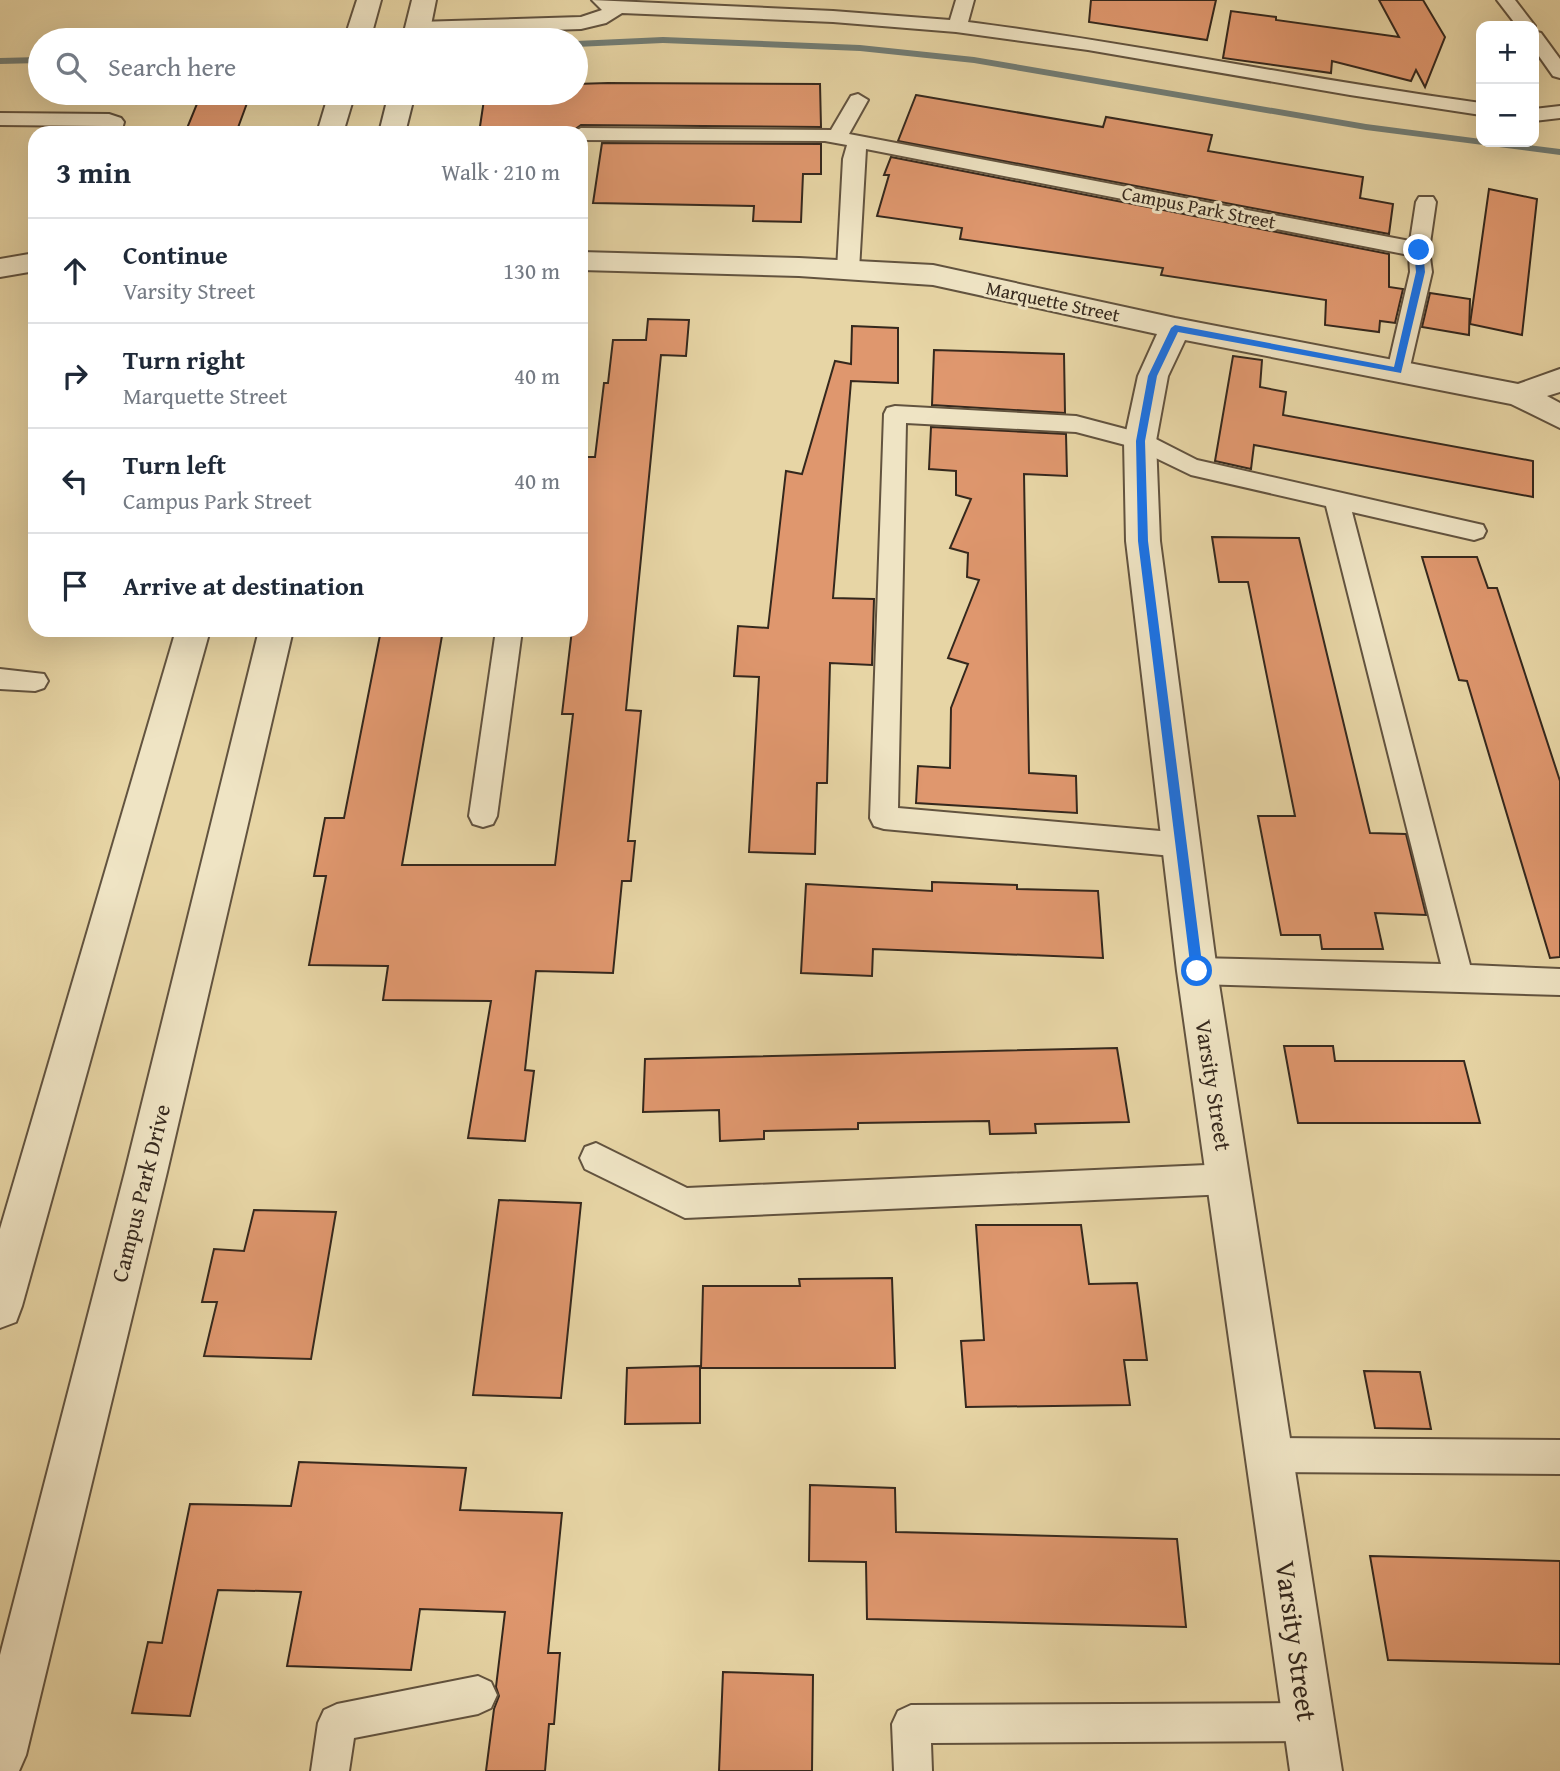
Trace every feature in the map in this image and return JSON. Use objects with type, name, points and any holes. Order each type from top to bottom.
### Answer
[{"type":"street","points":[[361,28],[369,0]]},
{"type":"street","points":[[417,28],[424,0]]},
{"type":"street","points":[[332,126],[338,105]]},
{"type":"street","points":[[395,126],[399,105]]},
{"type":"street","name":"Marquette Street","points":[[588,261],[933,275],[1175,328],[1519,395],[1560,417]]},
{"type":"street","points":[[0,268],[28,263]]},
{"type":"street","name":"Varsity Street","points":[[1175,328],[1153,376],[1140,441],[1143,541],[1197,971],[1316,1771]]},
{"type":"street","points":[[1519,395],[1560,380]]},
{"type":"street","points":[[0,1306],[191,637]]},
{"type":"street","name":"Campus Park Drive","points":[[0,1755],[149,1158],[274,637]]},
{"type":"lane","points":[[958,26],[965,0]]},
{"type":"lane","points":[[1506,0],[1522,21]]},
{"type":"lane","points":[[506,28],[581,23],[600,19],[610,4],[835,15],[958,26],[1212,64],[1391,98],[1476,108]]},
{"type":"lane","points":[[1539,44],[1560,72]]},
{"type":"lane","points":[[837,137],[858,100]]},
{"type":"lane","points":[[1539,114],[1560,112]]},
{"type":"lane","points":[[575,126],[577,113]]},
{"type":"lane","points":[[0,119],[109,120],[114,122],[113,126]]},
{"type":"lane","name":"Campus Park Street","points":[[588,134],[802,133],[837,137],[1419,250]]},
{"type":"lane","points":[[848,270],[853,159],[858,140]]},
{"type":"lane","points":[[1398,371],[1421,272],[1419,250],[1426,202]]},
{"type":"lane","points":[[1183,845],[884,818],[895,414],[1076,424],[1140,441],[1191,467],[1474,531]]},
{"type":"lane","points":[[1336,498],[1459,977]]},
{"type":"lane","points":[[483,816],[508,637]]},
{"type":"lane","points":[[0,679],[35,681]]},
{"type":"lane","points":[[1197,971],[1560,982]]},
{"type":"lane","name":"Varsity Street","points":[[596,1158],[685,1203],[1229,1180]]},
{"type":"lane","points":[[1270,1455],[1560,1457]]},
{"type":"lane","points":[[330,1771],[337,1723],[478,1695]]},
{"type":"lane","points":[[913,1771],[911,1724],[1309,1722]]},
{"type":"building","points":[[1091,0],[1216,0],[1207,40],[1089,22]]},
{"type":"building","points":[[1379,0],[1423,0],[1445,37],[1425,87],[1416,70],[1411,81],[1332,61],[1331,73],[1223,58],[1231,11],[1399,37]]},
{"type":"building","points":[[588,84],[820,84],[821,127],[480,126],[483,105],[588,105]]},
{"type":"building","points":[[916,95],[1103,127],[1106,117],[1212,135],[1208,151],[1363,177],[1360,198],[1393,204],[1389,234],[898,141]]},
{"type":"building","points":[[196,105],[246,105],[239,126],[188,126]]},
{"type":"building","points":[[602,143],[821,144],[821,174],[803,174],[801,222],[753,221],[754,206],[593,203]]},
{"type":"building","points":[[891,157],[1389,254],[1389,287],[1403,289],[1395,323],[1380,321],[1379,332],[1325,325],[1326,300],[1161,275],[1163,268],[960,239],[962,228],[877,216],[889,175],[884,175]]},
{"type":"building","points":[[1489,189],[1537,199],[1522,335],[1470,324]]},
{"type":"building","points":[[1430,293],[1470,299],[1469,335],[1422,327]]},
{"type":"building","points":[[648,319],[689,320],[686,356],[661,355],[626,710],[641,711],[628,841],[635,841],[631,881],[622,881],[613,973],[536,971],[525,1070],[534,1071],[525,1141],[468,1138],[491,1001],[383,1000],[388,966],[309,965],[326,876],[314,876],[325,818],[344,818],[380,637],[442,637],[402,865],[555,865],[573,714],[562,714],[571,637],[588,637],[588,457],[595,457],[604,383],[608,383],[613,340],[646,340]]},
{"type":"building","points":[[852,326],[898,328],[898,383],[851,381],[833,598],[874,599],[872,665],[830,663],[827,783],[817,783],[815,854],[749,852],[759,677],[734,676],[738,626],[768,628],[786,471],[802,474],[835,361],[851,364]]},
{"type":"building","points":[[934,350],[1064,354],[1065,413],[932,405]]},
{"type":"building","points":[[1233,356],[1262,360],[1260,387],[1286,392],[1283,415],[1533,461],[1533,497],[1254,445],[1251,469],[1215,461]]},
{"type":"building","points":[[931,427],[1066,434],[1067,476],[1024,474],[1029,773],[1076,776],[1077,813],[916,803],[918,766],[950,768],[951,708],[968,664],[948,658],[979,580],[967,577],[968,553],[950,548],[971,499],[956,495],[956,471],[929,469]]},
{"type":"building","points":[[1212,537],[1299,538],[1370,833],[1406,834],[1426,915],[1375,913],[1383,949],[1322,949],[1320,935],[1281,935],[1258,816],[1295,816],[1248,582],[1219,582]]},
{"type":"building","points":[[1422,557],[1477,557],[1488,588],[1497,588],[1560,781],[1560,957],[1550,958],[1467,681],[1459,680]]},
{"type":"building","points":[[932,882],[1017,885],[1017,889],[1098,891],[1103,958],[873,949],[872,976],[801,973],[806,884],[932,891]]},
{"type":"building","points":[[1284,1046],[1333,1046],[1335,1061],[1464,1061],[1480,1123],[1298,1123]]},
{"type":"building","points":[[1117,1048],[1129,1122],[1035,1124],[1036,1133],[990,1134],[989,1121],[858,1123],[858,1129],[764,1131],[764,1139],[720,1141],[719,1110],[643,1112],[645,1059]]},
{"type":"building","points":[[499,1200],[581,1203],[561,1398],[473,1395]]},
{"type":"building","points":[[254,1210],[336,1212],[311,1359],[204,1356],[217,1302],[202,1302],[214,1249],[244,1251]]},
{"type":"building","points":[[976,1225],[1081,1225],[1089,1284],[1137,1283],[1147,1360],[1124,1360],[1130,1405],[966,1407],[961,1341],[984,1340]]},
{"type":"building","points":[[892,1278],[895,1368],[701,1368],[703,1286],[800,1286],[799,1279]]},
{"type":"building","points":[[700,1366],[700,1423],[625,1424],[627,1368]]},
{"type":"building","points":[[1364,1371],[1420,1372],[1431,1429],[1375,1428]]},
{"type":"building","points":[[299,1462],[466,1468],[460,1510],[562,1513],[548,1653],[560,1653],[554,1724],[549,1724],[545,1771],[486,1771],[494,1709],[499,1696],[496,1687],[505,1612],[420,1609],[411,1670],[287,1666],[301,1592],[218,1590],[190,1716],[132,1713],[148,1642],[162,1643],[190,1504],[291,1506]]},
{"type":"building","points":[[810,1485],[895,1488],[896,1532],[1177,1539],[1186,1627],[867,1619],[866,1562],[809,1561]]},
{"type":"building","points":[[1370,1556],[1560,1561],[1560,1664],[1388,1660]]},
{"type":"building","points":[[723,1672],[813,1675],[812,1771],[719,1771]]},
{"type":"waterway","points":[[588,43],[663,40],[860,48],[974,60],[1366,127],[1560,152]]},
{"type":"waterway","points":[[0,61],[28,60]]},
{"type":"route","points":[[1197,971],[1143,541],[1140,441],[1153,376],[1175,328],[1398,371],[1421,272],[1419,250]]}]
